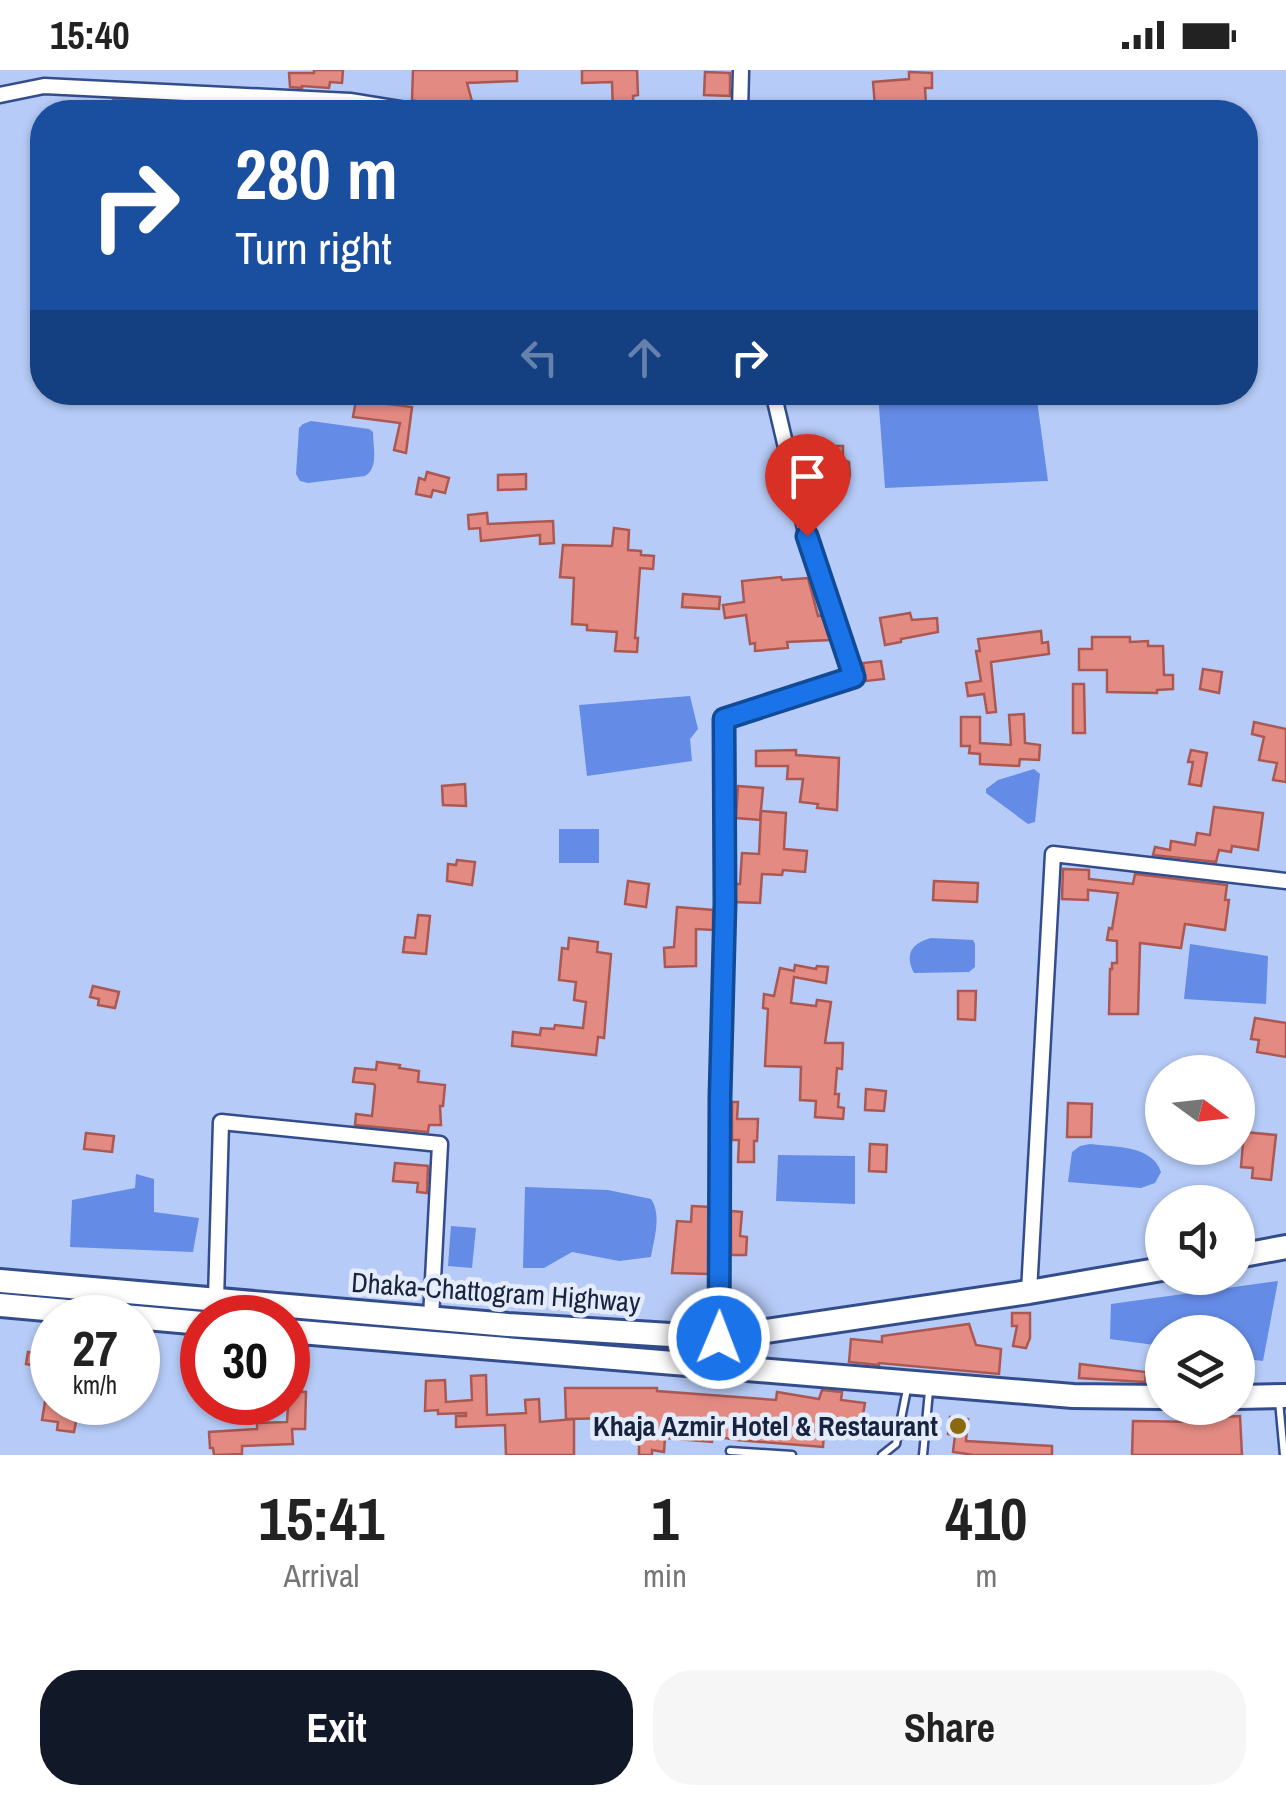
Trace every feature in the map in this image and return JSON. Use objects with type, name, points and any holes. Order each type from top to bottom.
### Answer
[{"type":"highway","points":[[1255,1253],[1286,1247]]},
{"type":"highway","name":"Dhaka-Chattogram Highway","points":[[310,1308],[719,1338],[1145,1272]]},
{"type":"highway","name":"Dhaka-Chattogram Highway","points":[[0,1281],[180,1297]]},
{"type":"highway","points":[[0,1305],[180,1321]]},
{"type":"highway","name":"Dhaka-Chattogram Highway","points":[[310,1333],[1074,1396],[1145,1396]]},
{"type":"highway","points":[[1255,1397],[1282,1397]]},
{"type":"street","points":[[740,100],[741,70]]},
{"type":"street","points":[[0,94],[44,86],[350,100]]},
{"type":"street","points":[[719,1338],[724,719],[854,677],[807,536],[776,405]]},
{"type":"street","points":[[1028,1292],[1053,854],[1286,881]]},
{"type":"street","points":[[216,1295],[221,1122],[440,1144],[431,1318]]},
{"type":"lane","points":[[882,1455],[896,1444],[919,1384]]},
{"type":"lane","points":[[919,1384],[923,1455]]},
{"type":"lane","points":[[1282,1397],[1284,1455]]},
{"type":"lane","points":[[730,1451],[792,1455]]},
{"type":"water","points":[[879,405],[1038,405],[1048,481],[885,488]]},
{"type":"water","points":[[311,421],[373,432],[374,457],[369,472],[365,476],[300,481],[296,474],[299,428]]},
{"type":"water","points":[[690,696],[698,729],[690,739],[692,761],[587,776],[579,705]]},
{"type":"water","points":[[1034,769],[1040,774],[1035,822],[1028,824],[986,793],[986,789],[998,780]]},
{"type":"water","points":[[559,829],[599,829],[599,863],[559,863]]},
{"type":"water","points":[[931,938],[973,940],[975,967],[969,972],[914,973],[912,950]]},
{"type":"water","points":[[1190,944],[1268,956],[1266,1004],[1184,999]]},
{"type":"water","points":[[1080,1146],[1141,1152],[1145,1154],[1145,1165],[1158,1165],[1161,1172],[1155,1183],[1141,1188],[1068,1182],[1072,1152]]},
{"type":"water","points":[[778,1155],[855,1156],[855,1204],[776,1201]]},
{"type":"water","points":[[136,1174],[154,1179],[154,1212],[199,1218],[193,1252],[70,1247],[72,1200],[135,1188]]},
{"type":"water","points":[[525,1187],[608,1190],[651,1199],[657,1220],[651,1257],[619,1261],[572,1252],[544,1268],[523,1268]]},
{"type":"water","points":[[451,1226],[476,1228],[472,1268],[448,1266]]},
{"type":"water","points":[[1278,1281],[1263,1361],[1255,1360],[1255,1315],[1145,1315],[1145,1344],[1110,1339],[1111,1304],[1176,1295],[1255,1295],[1255,1284]]},
{"type":"building","points":[[343,70],[342,83],[330,82],[329,88],[290,87],[289,73]]},
{"type":"building","points":[[413,70],[517,70],[517,81],[467,83],[472,100],[412,100]]},
{"type":"building","points":[[582,70],[637,70],[638,95],[633,100],[613,100],[612,82],[582,83]]},
{"type":"building","points":[[705,72],[730,73],[730,96],[704,95]]},
{"type":"building","points":[[909,72],[932,73],[932,88],[925,88],[926,100],[874,100],[873,82],[909,79]]},
{"type":"building","points":[[355,405],[412,407],[406,453],[394,450],[400,423],[353,417]]},
{"type":"building","points":[[809,446],[843,446],[843,460],[849,462],[850,475],[848,484],[833,496],[816,498]]},
{"type":"building","points":[[427,472],[449,478],[445,493],[433,490],[431,497],[416,494],[419,478],[425,480]]},
{"type":"building","points":[[526,474],[526,489],[498,490],[498,475]]},
{"type":"building","points":[[487,513],[488,524],[553,521],[554,543],[540,544],[540,535],[481,541],[480,528],[469,529],[468,515]]},
{"type":"building","points":[[614,528],[629,530],[628,550],[654,556],[653,569],[640,568],[637,652],[615,651],[617,632],[587,630],[587,625],[572,624],[574,578],[560,577],[563,545],[612,546]]},
{"type":"building","points":[[808,578],[818,616],[822,615],[830,640],[787,642],[788,648],[755,651],[755,643],[750,644],[746,615],[725,618],[723,605],[744,602],[742,581]]},
{"type":"building","points":[[683,594],[720,597],[719,609],[682,607]]},
{"type":"building","points":[[910,613],[912,620],[937,618],[938,632],[885,645],[880,618]]},
{"type":"building","points":[[1041,631],[1049,654],[991,662],[996,712],[987,713],[984,694],[968,696],[966,683],[981,681],[978,639]]},
{"type":"building","points":[[1092,637],[1130,637],[1130,642],[1148,641],[1148,646],[1163,646],[1164,675],[1173,675],[1173,689],[1157,693],[1107,692],[1107,670],[1079,670],[1079,649],[1092,649]]},
{"type":"building","points":[[881,661],[884,679],[866,681],[863,663]]},
{"type":"building","points":[[1203,669],[1222,672],[1219,693],[1200,689]]},
{"type":"building","points":[[1073,684],[1084,684],[1085,733],[1073,733]]},
{"type":"building","points":[[1024,714],[1025,743],[1040,745],[1039,760],[1020,759],[1019,766],[980,764],[980,754],[969,753],[970,746],[961,746],[961,717],[980,717],[980,743],[1011,745],[1009,715]]},
{"type":"building","points":[[1254,722],[1286,729],[1286,782],[1273,780],[1277,763],[1259,760],[1264,737],[1252,734]]},
{"type":"building","points":[[796,750],[796,755],[839,758],[837,810],[800,802],[803,779],[787,779],[788,766],[756,766],[756,751]]},
{"type":"building","points":[[1191,750],[1207,753],[1201,786],[1189,784]]},
{"type":"building","points":[[465,784],[466,806],[443,805],[442,786]]},
{"type":"building","points":[[738,786],[763,788],[760,820],[736,818]]},
{"type":"building","points":[[1214,807],[1263,813],[1258,850],[1232,846],[1231,852],[1219,850],[1216,862],[1153,855],[1155,847],[1170,850],[1171,841],[1195,845],[1197,833],[1210,835]]},
{"type":"building","points":[[761,811],[786,813],[784,849],[807,851],[805,872],[783,870],[782,875],[762,874],[760,903],[734,902],[734,884],[740,884],[742,853],[759,854]]},
{"type":"building","points":[[457,860],[475,862],[472,885],[447,881],[448,864],[456,865]]},
{"type":"building","points":[[1063,869],[1089,870],[1089,879],[1133,884],[1135,874],[1227,885],[1225,930],[1185,924],[1181,948],[1140,943],[1138,1014],[1109,1014],[1110,969],[1112,963],[1117,963],[1117,941],[1107,940],[1118,893],[1088,890],[1088,900],[1062,899]]},
{"type":"building","points":[[628,881],[649,884],[646,907],[625,904]]},
{"type":"building","points":[[934,881],[978,883],[977,902],[933,900]]},
{"type":"building","points":[[677,907],[713,910],[713,930],[696,929],[696,966],[665,967],[664,948],[674,947]]},
{"type":"building","points":[[418,915],[430,916],[426,954],[403,952],[405,937],[415,938]]},
{"type":"building","points":[[569,938],[598,942],[597,952],[611,954],[604,1038],[598,1037],[596,1055],[512,1046],[513,1032],[540,1035],[541,1028],[554,1029],[555,1025],[583,1028],[586,1002],[574,1000],[576,982],[559,980],[562,948],[568,949]]},
{"type":"building","points":[[795,965],[828,967],[826,983],[794,977],[791,1003],[816,1006],[817,1000],[831,1002],[825,1043],[843,1043],[842,1069],[837,1068],[835,1094],[839,1094],[838,1107],[844,1108],[843,1119],[815,1117],[816,1101],[800,1100],[801,1067],[765,1066],[768,1009],[763,1008],[764,994],[774,996],[780,968],[794,971]]},
{"type":"building","points":[[93,986],[119,992],[115,1008],[98,1005],[99,999],[90,997]]},
{"type":"building","points":[[958,991],[976,991],[975,1020],[958,1019]]},
{"type":"building","points":[[1255,1018],[1286,1023],[1286,1057],[1257,1052],[1259,1040],[1251,1039]]},
{"type":"building","points":[[377,1062],[419,1071],[418,1082],[445,1085],[441,1125],[429,1125],[428,1132],[355,1125],[356,1114],[372,1116],[375,1086],[353,1082],[355,1068],[376,1070]]},
{"type":"building","points":[[866,1089],[886,1091],[884,1111],[865,1110]]},
{"type":"building","points":[[732,1102],[738,1102],[737,1119],[758,1119],[754,1162],[738,1162],[739,1140],[732,1140]]},
{"type":"building","points":[[1068,1103],[1092,1104],[1091,1137],[1067,1137]]},
{"type":"building","points":[[86,1133],[114,1136],[112,1152],[84,1149]]},
{"type":"building","points":[[1255,1133],[1276,1135],[1271,1180],[1252,1178],[1253,1168],[1241,1167],[1255,1165]]},
{"type":"building","points":[[870,1144],[887,1145],[886,1172],[869,1171]]},
{"type":"building","points":[[395,1163],[428,1166],[427,1193],[417,1192],[418,1183],[393,1181]]},
{"type":"building","points":[[692,1206],[710,1207],[709,1274],[672,1273],[677,1221],[691,1222]]},
{"type":"building","points":[[731,1211],[742,1212],[740,1236],[747,1237],[746,1255],[731,1255]]},
{"type":"building","points":[[1012,1313],[1030,1313],[1026,1348],[1013,1346],[1017,1326],[1012,1326]]},
{"type":"building","points":[[969,1324],[976,1345],[1001,1349],[999,1374],[849,1362],[851,1339],[882,1342],[882,1336]]},
{"type":"building","points":[[1080,1364],[1145,1372],[1145,1382],[1079,1378]]},
{"type":"building","points":[[486,1375],[487,1415],[526,1413],[525,1400],[539,1399],[540,1422],[574,1419],[574,1455],[506,1455],[505,1425],[456,1427],[456,1416],[466,1413],[425,1411],[426,1381],[445,1380],[446,1402],[472,1400],[471,1376]]},
{"type":"building","points":[[565,1388],[657,1388],[776,1400],[777,1392],[819,1399],[822,1390],[842,1392],[841,1400],[865,1403],[861,1426],[825,1422],[823,1447],[713,1436],[712,1442],[665,1438],[664,1452],[652,1450],[652,1455],[639,1455],[639,1429],[620,1429],[620,1418],[566,1419]]},
{"type":"building","points":[[950,1417],[968,1419],[966,1441],[1052,1446],[1052,1455],[953,1452],[955,1435],[948,1434]]},
{"type":"building","points":[[1133,1421],[1145,1421],[1145,1425],[1240,1425],[1242,1455],[1132,1455]]},
{"type":"building","points":[[58,1425],[75,1425],[74,1432],[57,1430]]},
{"type":"building","points":[[257,1425],[305,1425],[305,1429],[292,1429],[293,1444],[242,1446],[242,1454],[214,1455],[210,1448],[209,1432],[257,1429]]},
{"type":"place","name":"Khaja Azmir Hotel & Restaurant","points":[[958,1426]]},
{"type":"route","points":[[719,1338],[724,719],[854,677],[807,536]]}]
